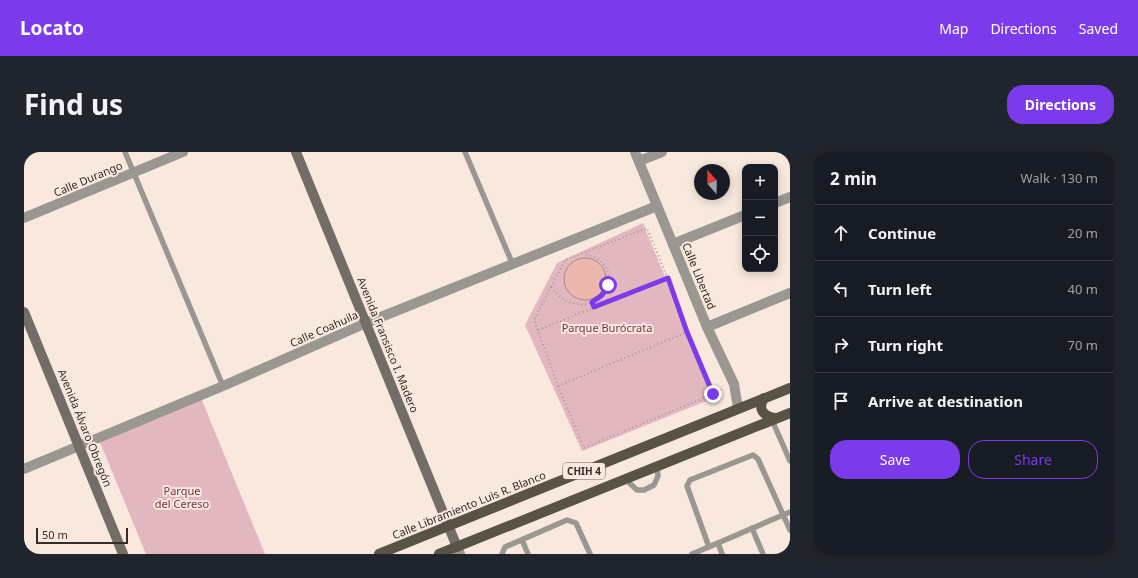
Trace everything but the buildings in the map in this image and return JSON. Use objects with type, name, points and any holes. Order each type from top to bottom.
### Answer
[{"type":"main road","name":"Avenida Fransisco I. Madero","points":[[296,152],[459,550]]},
{"type":"main road","name":"Avenida Álvaro Obregón","points":[[24,312],[123,554]]},
{"type":"main road","name":"Calle Libramiento Luis R. Blanco","points":[[379,554],[790,388]]},
{"type":"main road","points":[[764,398],[761,403],[762,411],[765,415],[774,419]]},
{"type":"main road","name":"CHIH 4","points":[[439,554],[459,550],[657,466],[790,413]]},
{"type":"street","name":"Calle Durango","points":[[24,218],[182,152]]},
{"type":"street","points":[[637,156],[662,152]]},
{"type":"street","name":"Calle Libertad","points":[[637,156],[707,328],[734,384],[738,408]]},
{"type":"street","points":[[778,202],[790,198]]},
{"type":"street","name":"Calle Coahuila","points":[[24,469],[223,386],[366,323],[657,206]]},
{"type":"street","points":[[673,244],[742,216]]},
{"type":"street","points":[[707,328],[790,294]]},
{"type":"lane","points":[[125,152],[223,386]]},
{"type":"lane","points":[[465,152],[512,265]]},
{"type":"lane","points":[[774,419],[790,461]]},
{"type":"lane","points":[[709,547],[687,486],[690,480],[753,455],[758,459],[790,530]]},
{"type":"lane","points":[[624,480],[637,490],[644,490],[654,485],[658,476],[657,466]]},
{"type":"lane","points":[[692,554],[790,512]]},
{"type":"lane","points":[[502,554],[505,548],[567,520],[576,523],[590,554]]},
{"type":"lane","points":[[752,528],[764,554]]},
{"type":"lane","points":[[522,540],[528,554]]},
{"type":"lane","points":[[718,543],[722,554]]},
{"type":"path","points":[[647,228],[668,278],[687,332],[713,394],[584,448],[558,386],[534,320],[565,260],[583,253],[647,228]]},
{"type":"path","points":[[551,287],[557,295],[568,302],[582,304],[592,302],[606,291],[608,278],[607,271],[603,264],[592,255],[583,253]]},
{"type":"path","points":[[538,330],[668,278]]},
{"type":"path","points":[[592,302],[594,307]]},
{"type":"path","points":[[558,386],[687,332]]},
{"type":"green space","name":"Parque Burócrata","points":[[643,223],[714,398],[582,451],[525,325],[557,263]]},
{"type":"green space","name":"Parque del Cereso","points":[[201,398],[265,554],[146,554],[99,440]]},
{"type":"route","points":[[608,285],[606,291],[592,302],[594,307],[668,278],[687,332],[713,394]]}]
